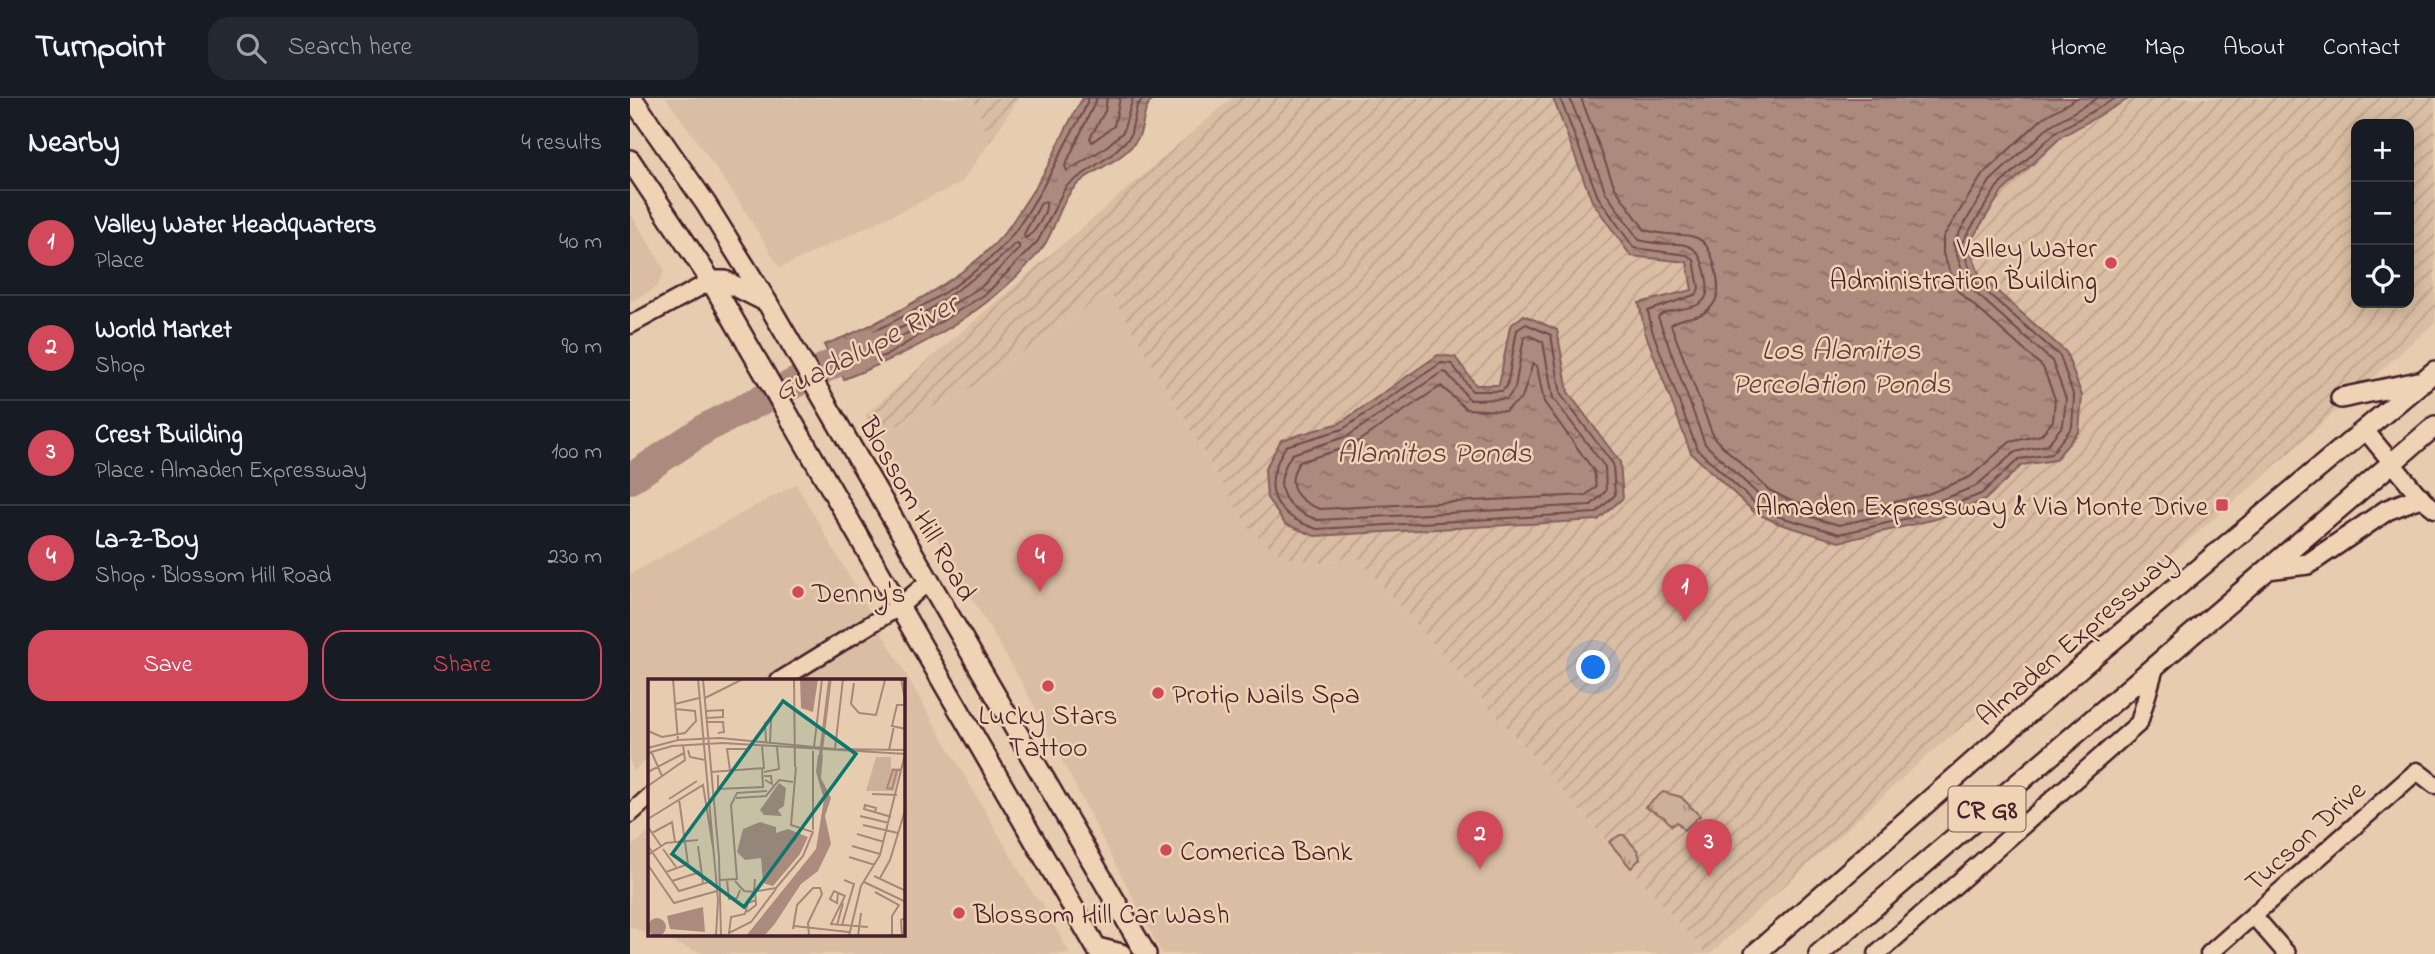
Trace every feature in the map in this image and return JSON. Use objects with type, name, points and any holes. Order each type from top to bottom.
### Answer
[{"type":"main road","name":"Blossom Hill Road","points":[[632,98],[706,204],[771,308],[1146,954]]},
{"type":"main road","points":[[630,117],[651,124]]},
{"type":"main road","points":[[630,160],[710,281],[1099,951],[1121,954]]},
{"type":"main road","points":[[710,281],[726,281],[771,308]]},
{"type":"main road","points":[[2341,398],[2429,376]]},
{"type":"main road","name":"Almaden Expressway","points":[[1755,954],[2082,666],[2429,376]]},
{"type":"main road","name":"CR G8","points":[[1819,954],[2435,426]]},
{"type":"main road","points":[[2268,569],[2308,564],[2387,510],[2428,503]]},
{"type":"street","points":[[630,326],[710,281]]},
{"type":"street","points":[[2365,430],[2392,465],[2428,503]]},
{"type":"street","points":[[782,679],[900,606],[929,581]]},
{"type":"street","points":[[1877,954],[2139,723],[2156,664]]},
{"type":"street","name":"Tucson Drive","points":[[2209,954],[2417,771],[2435,785]]},
{"type":"street","points":[[630,814],[648,798]]},
{"type":"street","points":[[2253,915],[2287,954]]},
{"type":"shaded area","points":[[666,98],[973,98],[990,142],[961,183],[780,268],[735,195]]},
{"type":"shaded area","points":[[973,98],[1019,98],[990,142]]},
{"type":"shaded area","points":[[1232,98],[2435,98],[2435,322],[2250,488],[2082,631],[1932,751],[1710,954],[1706,954],[1356,556],[1319,563],[1283,557],[1248,528],[1109,291],[978,384],[877,436],[865,415]]},
{"type":"shaded area","points":[[630,212],[665,270],[657,287],[630,302]]},
{"type":"shaded area","points":[[1109,291],[1248,528],[1319,563],[1356,556],[1706,954],[1162,954],[1022,683],[877,436],[978,384]]},
{"type":"shaded area","points":[[796,484],[1070,954],[705,954],[655,936],[905,936],[905,679],[648,679],[648,758],[634,771],[630,762],[630,574]]},
{"type":"shaded area","points":[[648,834],[648,934],[630,927],[630,847]]},
{"type":"green space","points":[[1663,792],[1681,797],[1700,816],[1684,830],[1677,822],[1672,826],[1664,817],[1645,807]]},
{"type":"green space","points":[[1624,835],[1638,851],[1640,859],[1631,868],[1609,842]]},
{"type":"water","points":[[1083,98],[1153,98],[1146,109],[1136,141],[1122,155],[1072,190],[1043,247],[1002,290],[978,309],[926,341],[844,379],[824,345],[872,325],[926,295],[976,261],[996,242],[1042,176]]},
{"type":"water","name":"Los Alamitos Percolation Ponds","points":[[1553,98],[2130,98],[2061,137],[2001,193],[1968,245],[1980,276],[2066,352],[2082,396],[2079,431],[2055,460],[2022,465],[1985,500],[1936,519],[1839,542],[1777,523],[1754,512],[1691,453],[1645,332],[1639,303],[1692,290],[1687,262],[1631,256],[1592,201]]},
{"type":"water","name":"Alamitos Ponds","points":[[1524,315],[1557,330],[1568,392],[1620,462],[1623,498],[1598,520],[1315,536],[1285,524],[1267,498],[1265,469],[1281,440],[1340,423],[1438,355],[1455,357],[1476,385],[1499,385],[1510,326]]},
{"type":"waterway","name":"Guadalupe River","points":[[630,479],[706,428],[870,345]]},
{"type":"place","name":"Valley Water Administration Building","points":[[2111,263]]},
{"type":"place","name":"Almaden Expressway & Via Monte Drive","points":[[2222,505]]},
{"type":"place","name":"Denny's","points":[[798,592]]},
{"type":"place","name":"La-Z-Boy","points":[[1040,592]]},
{"type":"place","name":"Valley Water Headquarters","points":[[1685,622]]},
{"type":"place","name":"Lucky Stars Tattoo","points":[[1048,686]]},
{"type":"place","name":"Protip Nails Spa","points":[[1158,693]]},
{"type":"place","name":"Comerica Bank","points":[[1166,850]]},
{"type":"place","name":"World Market","points":[[1480,869]]},
{"type":"place","name":"Crest Building","points":[[1709,877]]},
{"type":"place","name":"Blossom Hill Car Wash","points":[[959,913]]}]
